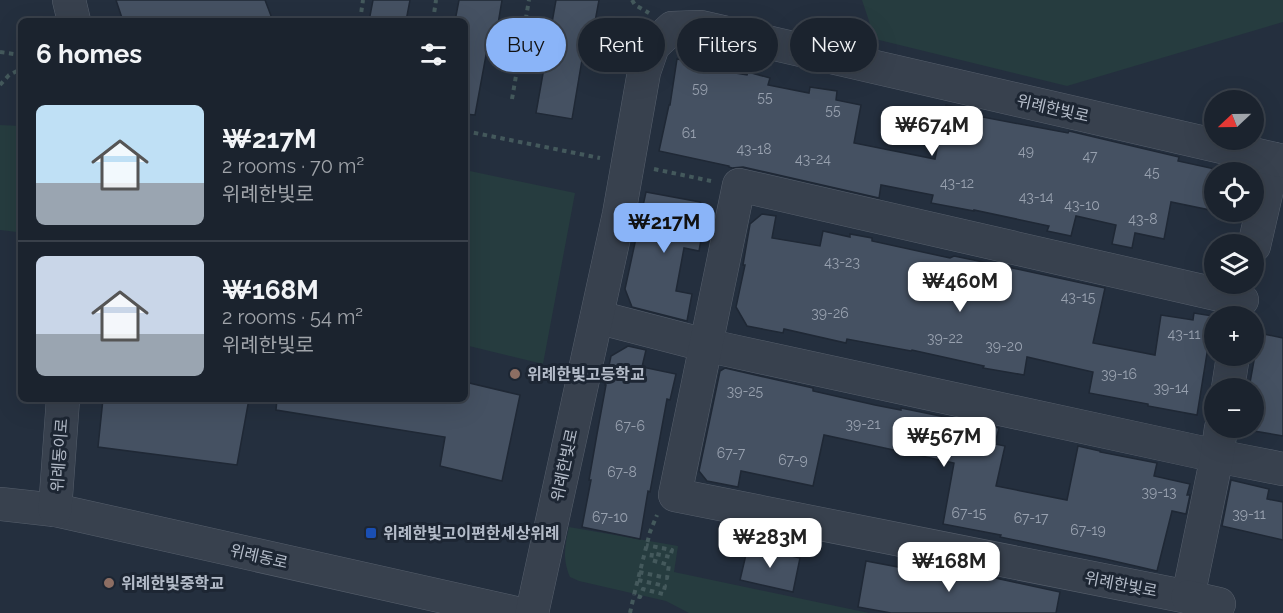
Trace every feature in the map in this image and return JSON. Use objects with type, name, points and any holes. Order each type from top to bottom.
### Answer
[{"type":"street","points":[[69,0],[73,18]]},
{"type":"street","name":"위례한빛로","points":[[532,613],[619,214],[644,72],[653,46],[672,28],[701,27],[1278,160],[1257,234]]},
{"type":"street","points":[[739,185],[1242,300]]},
{"type":"street","name":"위례한빛로","points":[[739,185],[675,495],[1188,597]]},
{"type":"street","points":[[597,317],[705,345],[1219,442],[1283,469]]},
{"type":"street","name":"위례동이로","points":[[55,510],[63,402]]},
{"type":"street","points":[[1219,442],[1188,597],[1219,604]]},
{"type":"street","name":"위례동로","points":[[0,504],[55,510],[516,613]]},
{"type":"path","points":[[360,18],[363,0]]},
{"type":"path","points":[[433,18],[436,0]]},
{"type":"path","points":[[512,99],[529,0]]},
{"type":"path","points":[[0,52],[18,55]]},
{"type":"path","points":[[0,85],[9,75],[18,70]]},
{"type":"path","points":[[468,132],[739,185]]},
{"type":"path","points":[[630,613],[639,572],[646,544],[672,550],[670,557],[652,553],[651,560],[669,565],[667,578],[639,572]]},
{"type":"path","points":[[634,596],[640,597],[643,589],[663,594],[665,586],[638,580]]},
{"type":"green space","points":[[862,0],[1283,0],[1283,22],[1067,86],[877,39],[877,18],[868,18]]},
{"type":"green space","points":[[0,125],[18,126],[17,232],[0,230]]},
{"type":"green space","points":[[468,171],[575,193],[543,364],[468,346]]},
{"type":"green space","points":[[569,527],[678,546],[674,572],[869,613],[689,613],[666,601],[570,577],[565,558]]},
{"type":"building","points":[[116,0],[265,0],[272,18],[122,18]]},
{"type":"building","points":[[373,0],[410,0],[407,18],[370,18]]},
{"type":"building","points":[[459,0],[502,0],[499,18],[486,18],[486,55],[475,115],[468,114],[468,18],[456,18]]},
{"type":"building","points":[[556,0],[599,0],[596,18],[578,18],[578,72],[580,72],[572,119],[536,113],[543,72],[566,72],[566,18],[553,18]]},
{"type":"building","points":[[677,59],[677,72],[729,72],[747,75],[748,72],[770,78],[768,85],[809,93],[810,87],[837,91],[836,100],[861,105],[854,143],[935,159],[946,105],[977,111],[977,116],[1068,133],[1069,131],[1179,157],[1178,161],[1204,167],[1204,209],[1171,202],[1164,239],[1135,233],[1132,248],[1112,244],[1116,225],[1076,216],[1071,236],[1047,231],[1049,226],[931,203],[933,195],[881,185],[879,198],[743,167],[732,168],[659,151],[670,105]]},
{"type":"building","points":[[646,192],[700,202],[706,213],[699,251],[684,248],[676,291],[692,294],[687,321],[632,307],[625,289]]},
{"type":"building","points":[[762,214],[776,216],[772,238],[820,246],[823,231],[850,237],[850,234],[950,258],[954,256],[1105,288],[1093,343],[1155,355],[1161,315],[1193,320],[1194,313],[1204,315],[1205,366],[1197,415],[1089,393],[1093,372],[1027,357],[1024,375],[983,368],[984,366],[912,350],[847,339],[846,343],[784,329],[783,333],[747,326],[736,307],[745,265],[743,265],[750,224]]},
{"type":"building","points":[[1264,334],[1283,338],[1283,436],[1264,433],[1264,378],[1251,378],[1253,366],[1264,366]]},
{"type":"building","points":[[628,346],[646,350],[642,367],[676,374],[670,400],[667,399],[640,539],[582,527],[611,356]]},
{"type":"building","points":[[725,368],[875,405],[999,428],[995,444],[1005,446],[996,486],[1067,500],[1078,446],[1157,463],[1154,476],[1190,484],[1186,514],[1172,511],[1157,571],[943,524],[954,463],[824,435],[813,486],[741,471],[738,487],[707,481],[699,471],[720,371]]},
{"type":"building","points":[[468,383],[520,395],[502,481],[440,466],[445,437],[276,410],[277,402],[468,402]]},
{"type":"building","points":[[103,402],[248,402],[237,465],[98,447]]},
{"type":"building","points":[[1231,480],[1269,489],[1267,499],[1283,502],[1283,540],[1222,526]]},
{"type":"building","points":[[748,546],[800,558],[793,592],[740,580]]},
{"type":"building","points":[[866,561],[925,572],[925,568],[985,579],[986,576],[1060,592],[1056,613],[891,613],[858,607]]},
{"type":"place","name":"위례한빛고등학교","points":[[515,374]]},
{"type":"place","name":"위례한빛고이편한세상위례","points":[[371,533]]},
{"type":"place","name":"위례한빛중학교","points":[[109,583]]}]
